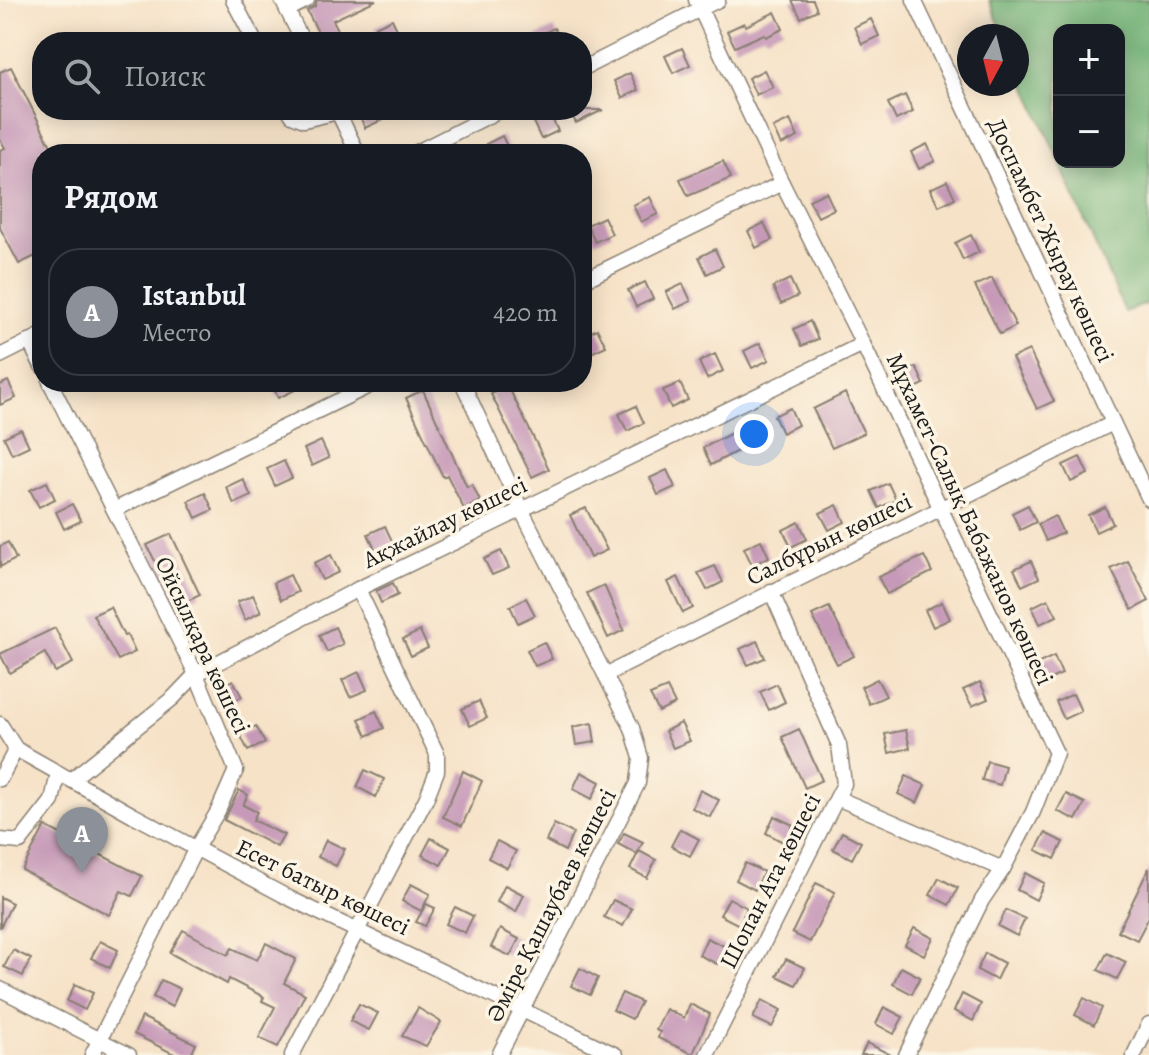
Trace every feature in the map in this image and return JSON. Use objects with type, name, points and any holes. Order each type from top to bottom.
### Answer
[{"type":"street","points":[[233,0],[250,32]]},
{"type":"street","points":[[298,32],[285,5],[307,0]]},
{"type":"street","points":[[592,63],[699,4],[718,0]]},
{"type":"street","name":"Доспамбет Жырау көшесі","points":[[914,0],[1149,499]]},
{"type":"street","name":"Мұхамет-Салық Бабажанов көшесі","points":[[699,4],[1056,753],[1033,812],[1003,869],[982,900],[906,1055]]},
{"type":"street","points":[[341,120],[353,144]]},
{"type":"street","points":[[433,144],[480,120]]},
{"type":"street","points":[[592,276],[782,183]]},
{"type":"street","points":[[0,356],[32,340]]},
{"type":"street","name":"Ақжайлау көшесі","points":[[65,776],[173,698],[196,674],[358,589],[863,344]]},
{"type":"street","name":"Ойсылқара көшесі","points":[[55,392],[196,674],[236,770],[218,811],[196,848],[92,1055]]},
{"type":"street","points":[[114,510],[356,392]]},
{"type":"street","name":"Әміре Қашаубаев көшесі","points":[[467,392],[521,509],[607,674],[632,728],[641,758],[638,783],[499,1055]]},
{"type":"street","name":"Салбұрын көшесі","points":[[607,674],[1113,423]]},
{"type":"street","points":[[292,1055],[426,799],[437,771],[437,754],[358,589]]},
{"type":"street","name":"Шопан Ата көшесі","points":[[707,1055],[844,784],[839,745],[771,591]]},
{"type":"street","points":[[0,724],[16,749],[0,779]]},
{"type":"street","name":"Есет батыр көшесі","points":[[16,749],[291,899],[616,1055]]},
{"type":"street","points":[[0,840],[20,842],[52,801],[65,776]]},
{"type":"street","points":[[837,798],[1003,869]]},
{"type":"street","points":[[0,989],[129,1055]]},
{"type":"street","points":[[1134,1055],[1149,1024]]},
{"type":"green space","points":[[989,0],[1149,0],[1149,303],[1125,312],[1062,168],[1125,168],[1125,24],[1053,24],[1053,147],[1029,92],[1029,24],[999,24]]},
{"type":"building","points":[[317,0],[376,0],[333,20],[339,32],[318,32],[307,11],[315,6]]},
{"type":"building","points":[[792,0],[813,0],[817,10],[801,18]]},
{"type":"building","points":[[775,12],[783,29],[735,47],[727,31]]},
{"type":"building","points":[[392,19],[398,32],[377,32],[375,27]]},
{"type":"building","points":[[871,19],[879,36],[862,44],[854,27]]},
{"type":"building","points":[[682,48],[690,65],[673,73],[665,56]]},
{"type":"building","points":[[11,67],[32,109],[32,120],[38,120],[50,144],[32,144],[32,258],[19,264],[0,228],[0,150],[5,148],[0,139],[0,72]]},
{"type":"building","points":[[764,70],[773,87],[756,95],[748,78]]},
{"type":"building","points":[[630,73],[638,90],[622,98],[614,81]]},
{"type":"building","points":[[905,95],[913,112],[896,120],[888,103]]},
{"type":"building","points":[[361,120],[382,120],[365,128]]},
{"type":"building","points":[[553,120],[558,131],[541,139],[533,122]]},
{"type":"building","points":[[790,120],[798,137],[781,145],[773,128]]},
{"type":"building","points":[[502,136],[506,144],[486,144]]},
{"type":"building","points":[[927,144],[935,161],[919,169],[911,152]]},
{"type":"building","points":[[723,161],[731,178],[688,196],[680,179]]},
{"type":"building","points":[[947,181],[955,198],[939,206],[930,189]]},
{"type":"building","points":[[826,192],[834,209],[818,217],[809,200]]},
{"type":"building","points":[[650,197],[658,214],[641,222],[633,205]]},
{"type":"building","points":[[604,217],[612,234],[595,242],[592,223]]},
{"type":"building","points":[[764,223],[772,240],[756,248],[748,231]]},
{"type":"building","points":[[971,235],[979,252],[963,260],[955,243]]},
{"type":"building","points":[[715,249],[723,266],[707,274],[699,257]]},
{"type":"building","points":[[992,278],[1016,326],[1000,334],[975,286]]},
{"type":"building","points":[[790,279],[798,296],[781,304],[773,287]]},
{"type":"building","points":[[645,282],[653,299],[636,307],[628,290]]},
{"type":"building","points":[[683,284],[691,301],[675,309],[666,292]]},
{"type":"building","points":[[810,321],[818,339],[802,346],[794,329]]},
{"type":"building","points":[[597,329],[606,346],[592,353],[592,331]]},
{"type":"building","points":[[760,343],[769,360],[752,368],[744,351]]},
{"type":"building","points":[[1029,350],[1054,401],[1037,409],[1012,358]]},
{"type":"building","points":[[715,354],[723,371],[707,379],[699,362]]},
{"type":"building","points":[[916,367],[924,384],[907,392],[899,375]]},
{"type":"building","points":[[8,381],[16,398],[0,405],[0,385]]},
{"type":"building","points":[[680,383],[688,400],[671,408],[663,390]]},
{"type":"building","points":[[275,392],[291,392],[278,398]]},
{"type":"building","points":[[424,392],[467,487],[472,484],[480,501],[464,509],[447,475],[443,477],[406,398]]},
{"type":"building","points":[[511,392],[549,469],[532,477],[491,394]]},
{"type":"building","points":[[845,393],[864,433],[832,448],[813,409]]},
{"type":"building","points":[[636,406],[644,423],[627,431],[619,414]]},
{"type":"building","points":[[790,408],[798,425],[782,433],[774,416]]},
{"type":"building","points":[[752,422],[760,439],[711,465],[703,448]]},
{"type":"building","points":[[21,429],[29,446],[12,454],[4,437]]},
{"type":"building","points":[[321,441],[329,458],[312,466],[304,449]]},
{"type":"building","points":[[1080,457],[1088,474],[1071,482],[1063,465]]},
{"type":"building","points":[[284,461],[292,478],[275,486],[267,469]]},
{"type":"building","points":[[667,470],[675,487],[658,495],[650,478]]},
{"type":"building","points":[[243,479],[251,496],[234,504],[226,487]]},
{"type":"building","points":[[47,482],[55,499],[39,507],[30,490]]},
{"type":"building","points":[[888,483],[896,500],[879,508],[871,491]]},
{"type":"building","points":[[205,493],[213,510],[196,518],[188,501]]},
{"type":"building","points":[[72,504],[81,521],[64,529],[56,512]]},
{"type":"building","points":[[837,505],[845,522],[829,530],[820,513]]},
{"type":"building","points":[[1028,505],[1036,522],[1020,530],[1012,513]]},
{"type":"building","points":[[1105,507],[1113,524],[1096,532],[1088,515]]},
{"type":"building","points":[[586,508],[607,550],[590,558],[570,515]]},
{"type":"building","points":[[1055,516],[1063,533],[1046,541],[1038,524]]},
{"type":"building","points":[[799,522],[807,539],[791,547],[783,530]]},
{"type":"building","points":[[385,526],[393,543],[376,551],[368,534]]},
{"type":"building","points":[[171,534],[200,595],[177,606],[147,545]]},
{"type":"building","points":[[761,540],[769,557],[752,565],[744,548]]},
{"type":"building","points":[[8,542],[16,559],[0,567],[0,546]]},
{"type":"building","points":[[501,551],[509,568],[492,575],[484,559]]},
{"type":"building","points":[[331,555],[339,572],[322,580],[314,563]]},
{"type":"building","points":[[924,556],[932,572],[887,594],[878,577]]},
{"type":"building","points":[[1031,561],[1039,578],[1022,586],[1014,569]]},
{"type":"building","points":[[1128,561],[1149,601],[1132,610],[1111,569]]},
{"type":"building","points":[[715,566],[723,582],[707,590],[698,573]]},
{"type":"building","points":[[290,575],[298,592],[281,600],[273,583]]},
{"type":"building","points":[[678,577],[693,608],[683,613],[668,582]]},
{"type":"building","points":[[393,583],[398,595],[381,603],[376,591]]},
{"type":"building","points":[[604,585],[624,630],[608,638],[587,593]]},
{"type":"building","points":[[253,595],[261,612],[245,620],[237,602]]},
{"type":"building","points":[[526,598],[535,615],[518,623],[510,606]]},
{"type":"building","points":[[1048,599],[1057,616],[1040,624],[1032,607]]},
{"type":"building","points":[[942,602],[950,619],[933,627],[925,610]]},
{"type":"building","points":[[110,607],[135,652],[118,660],[93,615]]},
{"type":"building","points":[[829,607],[854,656],[837,664],[812,615]]},
{"type":"building","points":[[335,627],[343,644],[327,652],[319,635]]},
{"type":"building","points":[[55,628],[73,663],[55,672],[45,653],[10,673],[0,654]]},
{"type":"building","points":[[420,631],[428,648],[411,656],[403,639]]},
{"type":"building","points":[[757,641],[765,658],[748,665],[740,649]]},
{"type":"building","points":[[544,642],[552,659],[535,666],[527,650]]},
{"type":"building","points":[[1054,656],[1062,674],[1046,681],[1037,664]]},
{"type":"building","points":[[359,672],[367,690],[350,697],[342,680]]},
{"type":"building","points":[[877,679],[886,696],[869,704],[861,687]]},
{"type":"building","points":[[233,680],[242,697],[225,705],[217,688]]},
{"type":"building","points":[[980,682],[988,699],[972,706],[963,690]]},
{"type":"building","points":[[777,684],[785,702],[769,710],[760,692]]},
{"type":"building","points":[[667,688],[675,704],[659,712],[650,695]]},
{"type":"building","points":[[1073,694],[1081,711],[1064,719],[1056,702]]},
{"type":"building","points":[[479,701],[487,718],[470,726],[462,709]]},
{"type":"building","points":[[376,711],[384,728],[367,736],[359,719]]},
{"type":"building","points":[[592,723],[595,742],[576,745],[573,727]]},
{"type":"building","points":[[681,723],[690,741],[673,748],[665,731]]},
{"type":"building","points":[[256,726],[265,743],[248,751],[240,734]]},
{"type":"building","points":[[799,729],[822,780],[805,788],[782,737]]},
{"type":"building","points":[[906,730],[910,748],[889,753],[885,734]]},
{"type":"building","points":[[987,761],[1005,766],[1000,785],[982,780]]},
{"type":"building","points":[[365,770],[384,779],[376,797],[357,787]]},
{"type":"building","points":[[463,771],[482,781],[462,826],[443,817]]},
{"type":"building","points":[[581,772],[600,782],[592,799],[573,789]]},
{"type":"building","points":[[906,776],[925,785],[917,803],[898,794]]},
{"type":"building","points":[[239,790],[248,795],[243,805],[257,812],[253,820],[284,835],[277,847],[224,820]]},
{"type":"building","points":[[700,790],[719,800],[710,817],[692,808]]},
{"type":"building","points":[[1066,794],[1085,803],[1076,820],[1057,811]]},
{"type":"building","points":[[774,816],[793,825],[785,843],[766,833]]},
{"type":"building","points":[[554,824],[573,833],[565,851],[546,841]]},
{"type":"building","points":[[45,826],[142,876],[132,896],[121,891],[109,915],[22,870]]},
{"type":"building","points":[[680,829],[699,839],[690,856],[671,846]]},
{"type":"building","points":[[842,832],[861,842],[852,859],[833,849]]},
{"type":"building","points":[[624,833],[643,842],[637,854],[618,844]]},
{"type":"building","points":[[1045,833],[1063,842],[1055,859],[1036,850]]},
{"type":"building","points":[[431,838],[450,848],[441,865],[422,855]]},
{"type":"building","points":[[326,840],[345,849],[336,866],[318,857]]},
{"type":"building","points":[[497,841],[516,851],[507,868],[488,858]]},
{"type":"building","points":[[639,851],[656,860],[647,878],[630,869]]},
{"type":"building","points":[[745,863],[764,872],[755,890],[736,880]]},
{"type":"building","points":[[1149,868],[1149,917],[1137,940],[1118,931]]},
{"type":"building","points":[[1025,873],[1044,883],[1036,900],[1017,890]]},
{"type":"building","points":[[939,878],[958,888],[949,905],[930,895]]},
{"type":"building","points":[[816,883],[835,892],[810,942],[792,933]]},
{"type":"building","points":[[411,884],[430,894],[421,911],[402,901]]},
{"type":"building","points":[[505,885],[524,895],[516,912],[497,902]]},
{"type":"building","points":[[0,897],[12,903],[0,928]]},
{"type":"building","points":[[729,898],[747,908],[739,925],[720,915]]},
{"type":"building","points":[[613,900],[632,909],[623,926],[604,917]]},
{"type":"building","points":[[426,904],[435,908],[425,926],[416,922]]},
{"type":"building","points":[[455,907],[473,916],[465,933],[446,924]]},
{"type":"building","points":[[1006,910],[1025,919],[1017,936],[998,926]]},
{"type":"building","points":[[914,928],[933,938],[924,955],[905,945]]},
{"type":"building","points":[[500,929],[519,939],[510,956],[491,947]]},
{"type":"building","points":[[183,930],[228,955],[232,948],[257,960],[266,943],[296,959],[284,983],[305,994],[278,1047],[259,1038],[275,1007],[262,1001],[264,997],[229,979],[227,984],[170,953]]},
{"type":"building","points":[[707,938],[726,947],[717,964],[699,955]]},
{"type":"building","points":[[100,941],[118,950],[110,968],[91,958]]},
{"type":"building","points":[[13,950],[31,959],[23,976],[4,967]]},
{"type":"building","points":[[985,953],[1004,963],[996,980],[977,970]]},
{"type":"building","points":[[1107,953],[1126,962],[1117,979],[1098,970]]},
{"type":"building","points":[[786,959],[805,968],[796,985],[777,976]]},
{"type":"building","points":[[901,967],[920,977],[912,994],[893,984]]},
{"type":"building","points":[[580,968],[598,978],[590,995],[571,986]]},
{"type":"building","points":[[161,980],[180,989],[172,1007],[153,997]]},
{"type":"building","points":[[75,984],[93,993],[85,1010],[67,1001]]},
{"type":"building","points":[[622,993],[641,1002],[632,1019],[613,1010]]},
{"type":"building","points":[[962,994],[981,1004],[973,1021],[954,1011]]},
{"type":"building","points":[[1084,998],[1102,1008],[1094,1025],[1075,1015]]},
{"type":"building","points":[[762,1000],[781,1010],[772,1027],[753,1018]]},
{"type":"building","points":[[359,1004],[378,1013],[369,1030],[350,1021]]},
{"type":"building","points":[[690,1004],[710,1014],[693,1054],[658,1038],[660,1032],[656,1030],[666,1009],[684,1018]]},
{"type":"building","points":[[884,1007],[903,1017],[894,1034],[876,1024]]},
{"type":"building","points":[[418,1008],[441,1022],[426,1046],[402,1036]]},
{"type":"building","points":[[142,1017],[196,1044],[191,1055],[176,1055],[134,1034]]},
{"type":"building","points":[[867,1043],[891,1055],[861,1055]]},
{"type":"place","name":"Istanbul","points":[[82,873]]}]
